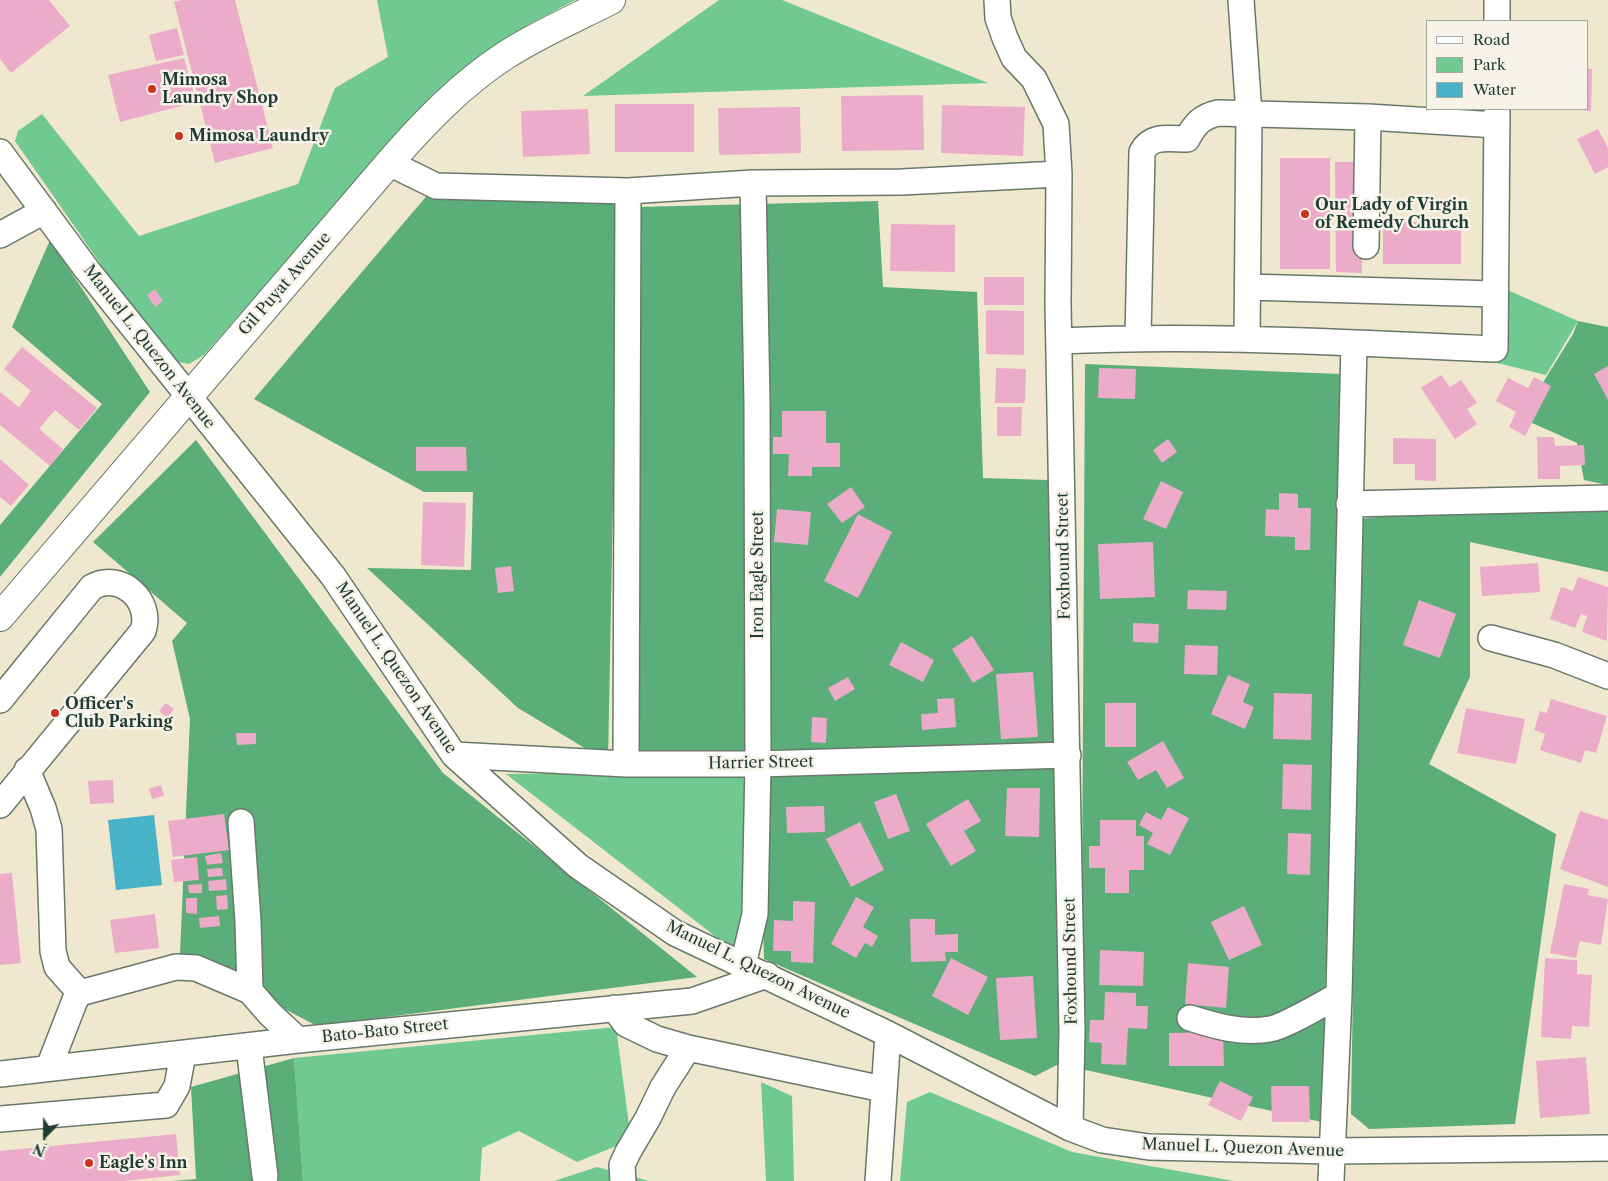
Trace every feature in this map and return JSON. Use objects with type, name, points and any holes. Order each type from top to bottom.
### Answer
[{"type":"main road","name":"Gil Puyat Avenue","points":[[0,617],[389,163],[444,103],[491,66],[533,39],[611,0]]},
{"type":"street","name":"Foxhound Street","points":[[997,0],[998,18],[1014,58],[1034,79],[1056,124],[1059,174],[1060,341],[1072,1030],[1070,1128]]},
{"type":"street","points":[[1241,0],[1249,114],[1247,338]]},
{"type":"street","points":[[1497,0],[1497,20]]},
{"type":"street","points":[[1060,341],[1138,337],[1247,338],[1495,349],[1497,117],[1368,117],[1218,113],[1205,116],[1195,124],[1187,139],[1152,140],[1146,143],[1142,152],[1138,337]]},
{"type":"street","points":[[1366,246],[1368,117]]},
{"type":"street","name":"Manuel L. Quezon Avenue","points":[[0,152],[88,271],[188,398],[333,576],[454,755],[578,866],[675,933],[888,1034],[1070,1128],[1102,1140],[1149,1147],[1332,1151],[1608,1148]]},
{"type":"street","points":[[389,163],[436,186],[628,191],[753,183],[902,182],[1059,174]]},
{"type":"street","name":"Iron Eagle Street","points":[[743,965],[755,914],[758,764],[757,412],[753,183]]},
{"type":"street","points":[[626,764],[628,191]]},
{"type":"street","points":[[0,235],[44,211]]},
{"type":"street","points":[[1248,287],[1495,294]]},
{"type":"street","points":[[1331,1181],[1340,995],[1349,504],[1354,343]]},
{"type":"street","points":[[1349,504],[1608,498]]},
{"type":"street","points":[[0,700],[92,587],[102,581],[126,586],[146,610],[146,623],[143,631],[0,805]]},
{"type":"street","points":[[1492,638],[1554,654],[1608,676]]},
{"type":"street","name":"Harrier Street","points":[[454,755],[626,764],[758,764],[1068,755]]},
{"type":"street","points":[[27,770],[43,808],[49,829],[53,951],[57,967],[80,993]]},
{"type":"street","points":[[0,810],[43,808]]},
{"type":"street","points":[[241,822],[248,921],[250,991]]},
{"type":"street","points":[[49,1067],[74,1000],[80,993],[176,967],[196,968],[250,991],[270,1014],[298,1040]]},
{"type":"street","name":"Bato-Bato Street","points":[[0,1074],[298,1040],[692,1001],[767,975]]},
{"type":"street","points":[[1190,1018],[1216,1026],[1242,1030],[1271,1029],[1340,995]]},
{"type":"street","points":[[614,1008],[626,1024],[657,1039],[688,1048],[883,1089]]},
{"type":"street","points":[[878,1181],[888,1034]]},
{"type":"street","points":[[249,1047],[265,1176]]},
{"type":"street","points":[[623,1181],[622,1165],[628,1152],[663,1087],[688,1048]]},
{"type":"street","points":[[0,1119],[166,1105],[177,1086],[183,1054]]},
{"type":"green space","points":[[377,0],[575,0],[526,26],[434,93],[204,355],[189,364],[173,361],[118,289],[15,141],[18,131],[42,114],[139,236],[298,184],[335,88],[388,57]]},
{"type":"green space","points":[[719,0],[782,0],[988,83],[583,96]]},
{"type":"green space","points":[[441,179],[619,184],[608,762],[518,708],[367,568],[471,570],[473,492],[424,492],[254,399]]},
{"type":"green space","points":[[878,201],[883,287],[977,292],[983,478],[1048,480],[1059,747],[640,751],[638,207]]},
{"type":"green space","points":[[50,240],[150,392],[0,577],[0,525],[102,404],[12,327]]},
{"type":"green space","points":[[1496,285],[1578,321],[1546,375],[1497,363]]},
{"type":"green space","points":[[1578,321],[1608,327],[1608,485],[1584,480],[1577,443],[1521,418],[1573,334]]},
{"type":"green space","points":[[1085,364],[1341,374],[1322,1122],[1081,1069]]},
{"type":"green space","points":[[196,440],[443,773],[697,977],[317,1026],[180,954],[190,719],[172,641],[187,623],[93,542]]},
{"type":"green space","points":[[1608,495],[1608,572],[1470,542],[1470,677],[1429,764],[1556,834],[1515,1124],[1369,1129],[1351,1114],[1360,519],[1475,505]]},
{"type":"green space","points":[[1075,757],[1065,1061],[1035,1076],[764,959],[759,764]]},
{"type":"green space","points":[[752,771],[738,954],[506,774]]},
{"type":"green space","points":[[616,1027],[631,1140],[577,1162],[519,1131],[482,1148],[480,1181],[303,1181],[294,1058]]},
{"type":"green space","points":[[294,1058],[303,1181],[172,1181],[196,1179],[191,1087]]},
{"type":"green space","points":[[761,1082],[792,1096],[794,1181],[766,1181]]},
{"type":"green space","points":[[930,1092],[1072,1152],[1234,1181],[900,1181],[907,1102]]},
{"type":"green space","points":[[597,1167],[649,1181],[554,1181]]},
{"type":"water","points":[[154,815],[162,885],[116,890],[108,820]]},
{"type":"building","points":[[0,0],[49,0],[70,26],[11,73],[0,59]]},
{"type":"building","points":[[182,0],[235,0],[273,148],[215,163],[174,2]]},
{"type":"building","points":[[177,28],[184,55],[156,61],[149,35]]},
{"type":"building","name":"Mimosa Laundry Shop","points":[[184,58],[196,102],[120,122],[108,75]]},
{"type":"building","points":[[1588,69],[1592,69],[1591,111],[1581,110],[1588,110]]},
{"type":"building","points":[[923,95],[924,150],[842,151],[841,96]]},
{"type":"building","points":[[615,104],[694,104],[694,152],[615,152]]},
{"type":"building","points":[[942,105],[1025,107],[1023,156],[941,153]]},
{"type":"building","points":[[800,107],[801,153],[719,155],[718,108]]},
{"type":"building","points":[[588,109],[590,154],[523,157],[521,111]]},
{"type":"building","points":[[1598,129],[1608,148],[1608,167],[1595,174],[1577,139]]},
{"type":"building","name":"Our Lady of Virgin of Remedy Church","points":[[1280,158],[1330,158],[1330,269],[1280,269]]},
{"type":"building","points":[[1335,162],[1362,162],[1362,273],[1336,272]]},
{"type":"building","points":[[1383,222],[1461,222],[1461,264],[1383,264]]},
{"type":"building","points":[[891,224],[955,225],[955,272],[890,271]]},
{"type":"building","points":[[984,277],[1024,277],[1024,305],[984,305]]},
{"type":"building","points":[[155,289],[163,301],[155,307],[147,295]]},
{"type":"building","points":[[986,310],[1024,311],[1024,355],[986,354]]},
{"type":"building","points":[[22,347],[97,408],[79,430],[55,410],[39,429],[63,449],[50,466],[0,425],[0,392],[19,407],[31,391],[4,369]]},
{"type":"building","points":[[1608,366],[1608,400],[1594,374]]},
{"type":"building","points":[[996,368],[1026,369],[1025,403],[995,403]]},
{"type":"building","points":[[1099,368],[1136,369],[1135,399],[1098,398]]},
{"type":"building","points":[[1441,375],[1450,387],[1461,380],[1477,403],[1467,409],[1477,424],[1455,439],[1421,388]]},
{"type":"building","points":[[1534,377],[1551,386],[1525,436],[1509,427],[1516,412],[1496,401],[1508,378],[1528,388]]},
{"type":"building","points":[[997,407],[1022,407],[1021,436],[997,436]]},
{"type":"building","points":[[782,411],[826,411],[826,443],[840,443],[840,467],[812,467],[812,476],[788,476],[789,454],[773,454],[773,437],[782,437]]},
{"type":"building","points":[[1537,437],[1554,437],[1555,446],[1584,445],[1585,465],[1560,466],[1560,479],[1538,479]]},
{"type":"building","points":[[1393,438],[1436,439],[1436,481],[1415,480],[1415,464],[1393,464]]},
{"type":"building","points":[[1168,439],[1177,452],[1162,463],[1153,450]]},
{"type":"building","points":[[416,447],[466,447],[467,471],[416,471]]},
{"type":"building","points":[[0,459],[29,485],[11,506],[0,497]]},
{"type":"building","points":[[1161,481],[1183,492],[1166,529],[1143,519]]},
{"type":"building","points":[[851,487],[865,507],[842,523],[827,504]]},
{"type":"building","points":[[1279,493],[1298,494],[1298,508],[1311,508],[1310,550],[1295,550],[1295,537],[1265,536],[1266,509],[1279,510]]},
{"type":"building","points":[[423,502],[466,503],[464,567],[421,565]]},
{"type":"building","points":[[777,509],[811,512],[808,545],[774,542]]},
{"type":"building","points":[[858,514],[892,532],[858,598],[824,581]]},
{"type":"building","points":[[1153,542],[1155,597],[1100,599],[1098,544]]},
{"type":"building","points":[[1538,563],[1540,592],[1482,596],[1480,567]]},
{"type":"building","points":[[511,566],[514,591],[498,593],[495,568]]},
{"type":"building","points":[[1578,577],[1608,587],[1607,641],[1582,632],[1587,616],[1581,614],[1575,628],[1550,619],[1561,587],[1573,591]]},
{"type":"building","points":[[1188,590],[1227,591],[1226,610],[1187,609]]},
{"type":"building","points":[[1419,600],[1456,614],[1440,658],[1403,645]]},
{"type":"building","points":[[1133,623],[1159,624],[1158,643],[1133,642]]},
{"type":"building","points":[[972,636],[994,670],[973,683],[952,649]]},
{"type":"building","points":[[901,642],[934,660],[923,682],[889,665]]},
{"type":"building","points":[[1185,645],[1218,646],[1217,675],[1184,674]]},
{"type":"building","points":[[1033,672],[1038,737],[1001,739],[996,674]]},
{"type":"building","points":[[1228,675],[1250,684],[1243,702],[1254,707],[1245,729],[1211,714]]},
{"type":"building","points":[[848,677],[855,689],[835,701],[828,688]]},
{"type":"building","points":[[1274,693],[1312,694],[1311,740],[1273,739]]},
{"type":"building","points":[[954,698],[956,727],[922,730],[921,714],[938,713],[937,699]]},
{"type":"building","points":[[1551,699],[1607,716],[1596,753],[1585,750],[1581,763],[1540,750],[1545,734],[1534,730],[1540,711],[1547,713]]},
{"type":"building","points":[[166,703],[174,709],[167,718],[159,711]]},
{"type":"building","points":[[1105,703],[1136,703],[1136,747],[1105,747]]},
{"type":"building","points":[[1466,708],[1525,719],[1516,764],[1457,753]]},
{"type":"building","points":[[812,717],[827,718],[826,743],[811,742]]},
{"type":"building","points":[[236,733],[256,733],[256,744],[237,745]]},
{"type":"building","points":[[1163,741],[1184,778],[1167,788],[1156,770],[1138,780],[1127,762]]},
{"type":"building","points":[[1283,764],[1312,765],[1311,810],[1282,809]]},
{"type":"building","points":[[113,780],[114,803],[90,804],[88,781]]},
{"type":"building","points":[[161,785],[164,796],[152,799],[149,789]]},
{"type":"building","points":[[1007,788],[1040,788],[1039,837],[1005,836]]},
{"type":"building","points":[[896,794],[910,831],[888,839],[874,802]]},
{"type":"building","points":[[968,799],[981,821],[964,831],[976,851],[951,866],[926,824]]},
{"type":"building","points":[[824,806],[825,832],[787,833],[786,807]]},
{"type":"building","points":[[1168,807],[1189,818],[1170,855],[1147,844],[1153,833],[1139,825],[1146,812],[1161,820]]},
{"type":"building","points":[[1580,811],[1608,820],[1608,887],[1560,869]]},
{"type":"building","points":[[224,814],[229,850],[173,857],[168,821]]},
{"type":"building","points":[[1100,820],[1136,820],[1136,836],[1144,836],[1144,870],[1129,870],[1129,893],[1105,893],[1105,868],[1089,868],[1089,846],[1100,846]]},
{"type":"building","points":[[860,822],[884,870],[851,887],[826,839]]},
{"type":"building","points":[[1288,833],[1311,834],[1310,875],[1287,874]]},
{"type":"building","points":[[221,853],[223,863],[207,865],[205,856]]},
{"type":"building","points":[[197,857],[199,880],[174,882],[171,860]]},
{"type":"building","points":[[222,868],[223,876],[208,877],[207,869]]},
{"type":"building","points":[[12,873],[21,963],[0,965],[0,874]]},
{"type":"building","points":[[226,879],[227,890],[209,891],[208,881]]},
{"type":"building","points":[[202,884],[202,893],[189,893],[188,885]]},
{"type":"building","points":[[1564,884],[1589,889],[1588,895],[1608,899],[1601,945],[1580,941],[1576,958],[1550,953]]},
{"type":"building","points":[[227,895],[228,909],[217,910],[216,896]]},
{"type":"building","points":[[856,897],[874,907],[863,927],[878,936],[872,947],[865,943],[856,958],[831,944]]},
{"type":"building","points":[[186,898],[197,898],[197,914],[186,913]]},
{"type":"building","points":[[793,901],[815,902],[813,963],[791,962],[791,951],[773,951],[774,920],[793,921]]},
{"type":"building","points":[[1244,906],[1262,945],[1229,960],[1211,922]]},
{"type":"building","points":[[155,914],[159,948],[115,953],[110,920]]},
{"type":"building","points":[[219,916],[220,926],[200,928],[199,918]]},
{"type":"building","points":[[910,919],[935,919],[935,935],[958,934],[958,952],[945,952],[946,961],[911,962]]},
{"type":"building","points":[[1100,950],[1144,952],[1143,986],[1099,985]]},
{"type":"building","points":[[951,958],[988,977],[968,1015],[932,996]]},
{"type":"building","points":[[1545,958],[1577,960],[1577,974],[1592,975],[1589,1027],[1572,1026],[1571,1039],[1541,1037]]},
{"type":"building","points":[[1188,963],[1229,967],[1226,1008],[1185,1004]]},
{"type":"building","points":[[1033,976],[1037,1038],[1000,1040],[996,978]]},
{"type":"building","points":[[1105,992],[1136,993],[1136,1006],[1148,1006],[1147,1029],[1128,1028],[1126,1065],[1101,1064],[1102,1043],[1089,1042],[1090,1020],[1104,1020]]},
{"type":"building","points":[[1223,1032],[1224,1066],[1169,1066],[1169,1033]]},
{"type":"building","points":[[1586,1057],[1590,1114],[1540,1118],[1536,1061]]},
{"type":"building","points":[[1220,1081],[1253,1097],[1241,1121],[1208,1105]]},
{"type":"building","points":[[1271,1086],[1309,1086],[1310,1122],[1272,1122]]},
{"type":"building","name":"Eagle's Inn","points":[[176,1134],[180,1175],[123,1181],[0,1181],[0,1151]]},
{"type":"place","name":"Mimosa Laundry Shop","points":[[152,89]]},
{"type":"place","name":"Mimosa Laundry","points":[[179,136]]},
{"type":"place","name":"Our Lady of Virgin of Remedy Church","points":[[1305,214]]},
{"type":"place","name":"Officer's Club Parking","points":[[55,713]]},
{"type":"place","name":"Eagle's Inn","points":[[89,1163]]}]
